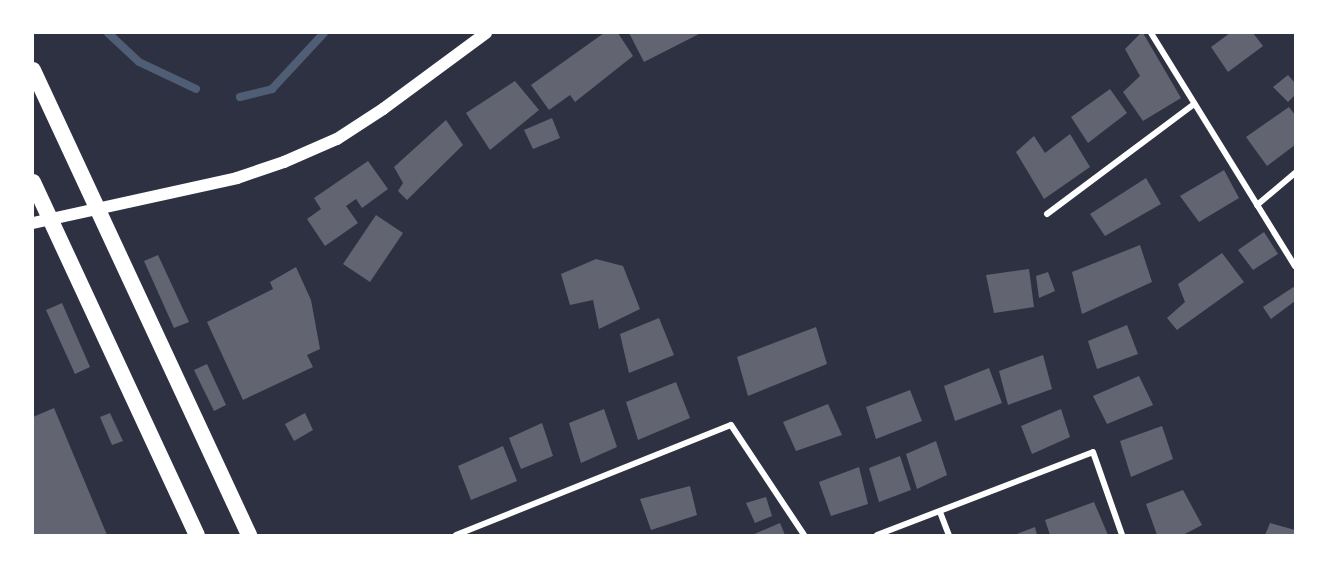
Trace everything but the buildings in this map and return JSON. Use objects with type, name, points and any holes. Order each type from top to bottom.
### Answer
[{"type":"highway","points":[[35,75],[99,208],[249,535]]},
{"type":"highway","points":[[33,182],[197,535]]},
{"type":"main road","points":[[33,223],[237,178],[316,148],[337,139],[383,109],[486,33]]},
{"type":"street","points":[[1151,33],[1295,266]]},
{"type":"street","points":[[1047,214],[1194,104]]},
{"type":"street","points":[[1257,205],[1295,173]]},
{"type":"street","points":[[456,535],[731,424],[804,535]]},
{"type":"street","points":[[877,535],[1093,452],[1122,535]]},
{"type":"street","points":[[940,512],[949,535]]},
{"type":"waterway","points":[[108,33],[139,62],[196,89]]},
{"type":"waterway","points":[[240,97],[272,89],[324,33]]}]
